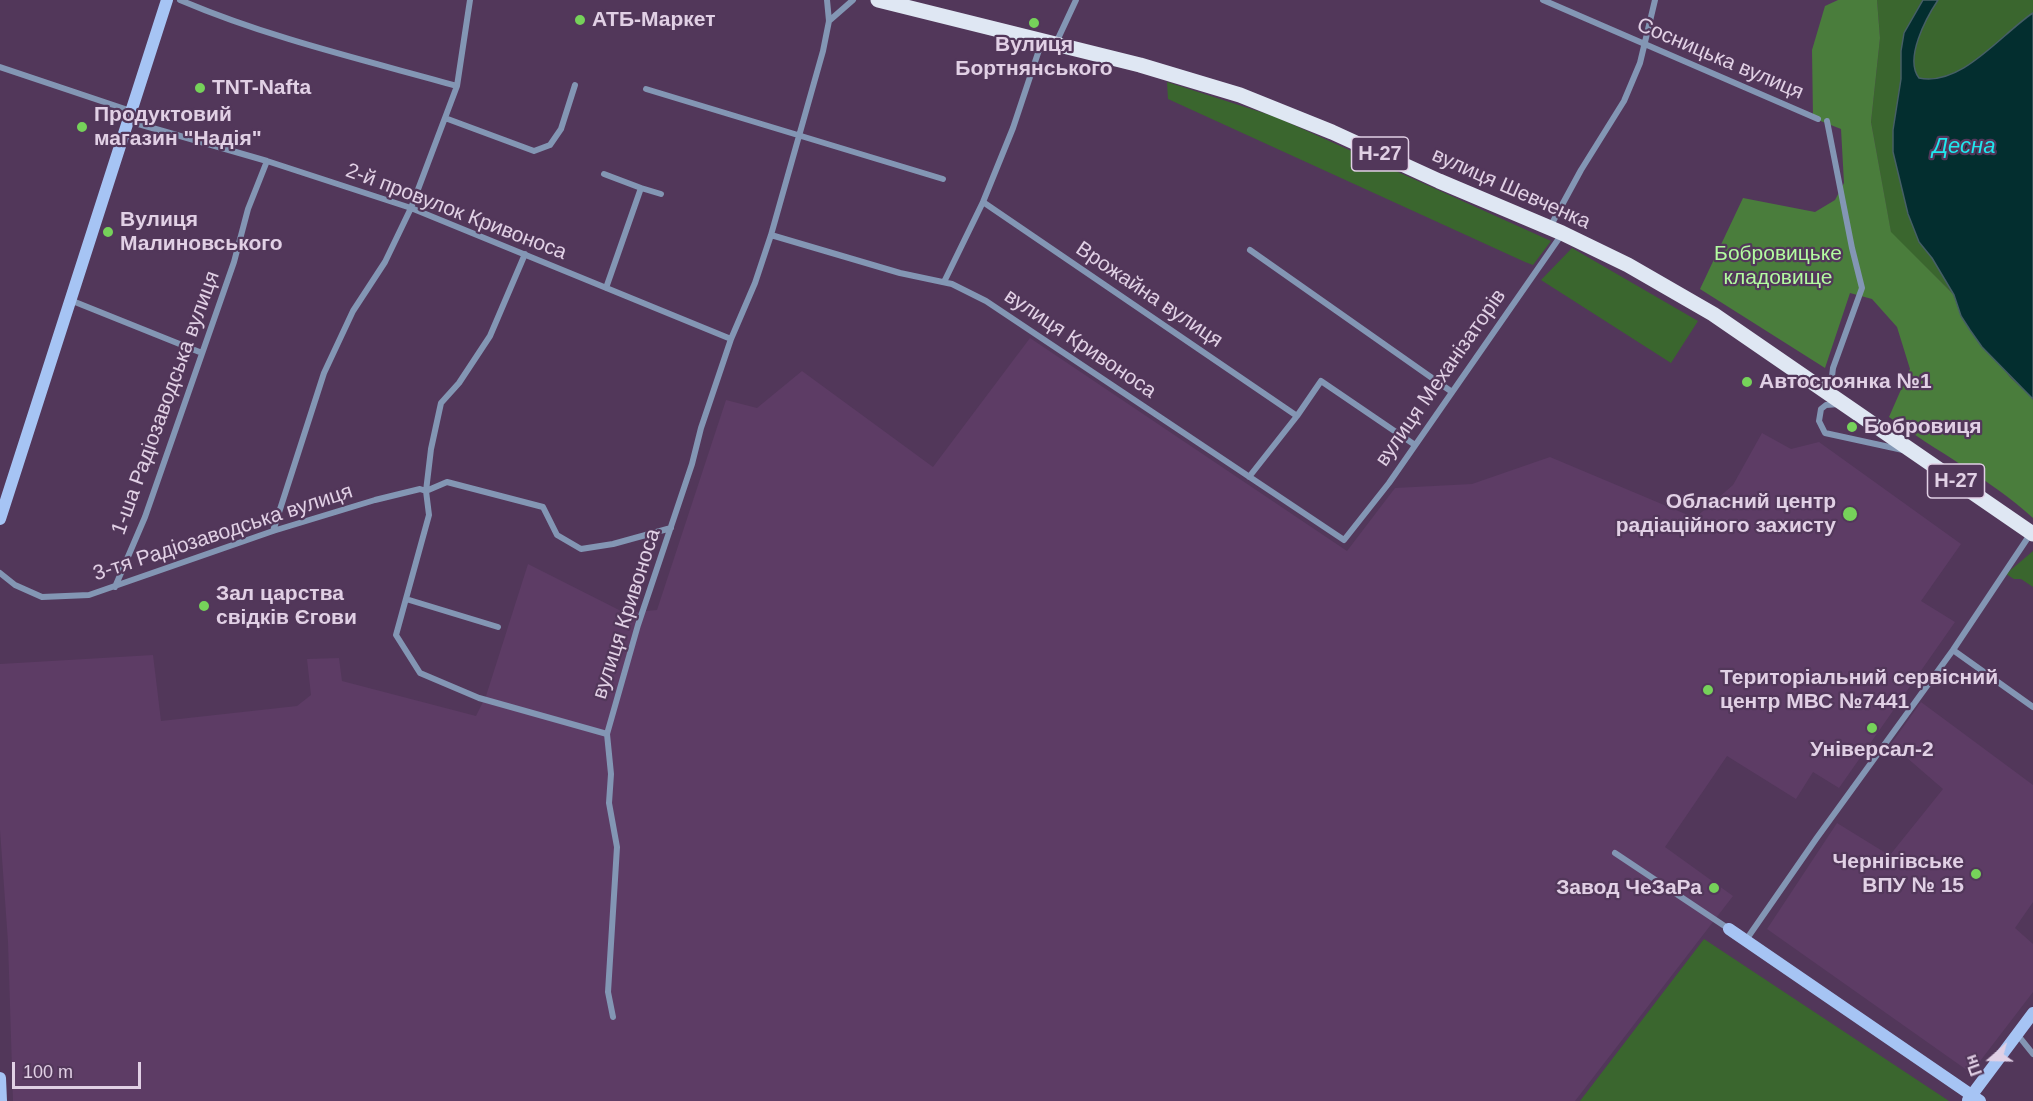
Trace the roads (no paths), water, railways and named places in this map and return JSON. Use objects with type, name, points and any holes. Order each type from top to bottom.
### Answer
[{"type":"main road","name":"вулиця Шевченка","points":[[878,0],[1140,65],[1240,95],[1332,132],[1439,181],[1556,230],[1628,265],[1713,314],[2032,533]]},
{"type":"street","points":[[0,519],[167,0]]},
{"type":"street","points":[[180,0],[283,37],[457,86]]},
{"type":"street","points":[[273,531],[324,373],[353,311],[385,262],[411,208],[457,86],[470,0]]},
{"type":"street","name":"вулиця Кривоноса","points":[[613,1017],[609,992],[617,848],[609,803],[611,774],[607,734],[638,625],[692,464],[701,428],[731,339],[755,283],[771,235],[823,51],[829,21],[827,0]]},
{"type":"street","points":[[829,21],[853,0]]},
{"type":"street","points":[[944,282],[983,202],[1049,42],[1076,0]]},
{"type":"street","name":"Сосницька вулиця","points":[[1543,0],[1818,119]]},
{"type":"street","name":"вулиця Механізаторів","points":[[1344,540],[1375,501],[1452,392],[1556,230],[1581,170],[1624,101],[1640,63],[1655,0]]},
{"type":"street","name":"2-й провулок Кривоноса","points":[[0,67],[130,116],[411,208],[731,339]]},
{"type":"street","points":[[445,117],[534,151],[550,145],[561,129],[575,85]]},
{"type":"street","points":[[646,89],[943,180]]},
{"type":"street","points":[[1827,121],[1862,288],[1833,368],[1836,399],[1821,409],[1819,421],[1825,433],[1912,452]]},
{"type":"street","name":"1-ша Радіозаводська вулиця","points":[[116,587],[145,517],[234,262],[248,209],[267,161]]},
{"type":"street","points":[[604,174],[661,194]]},
{"type":"street","points":[[606,288],[641,188]]},
{"type":"street","name":"Врожайна вулиця","points":[[983,202],[1297,416]]},
{"type":"street","name":"вулиця Кривоноса","points":[[771,235],[900,273],[952,284],[986,301],[1344,540]]},
{"type":"street","points":[[1250,250],[1452,392]]},
{"type":"street","points":[[525,254],[490,336],[459,383],[441,403],[431,449],[426,491],[429,515],[396,635],[420,673],[479,698],[607,734]]},
{"type":"street","points":[[70,300],[202,353]]},
{"type":"street","points":[[1249,477],[1321,381],[1415,445]]},
{"type":"street","name":"3-тя Радіозаводська вулиця","points":[[0,573],[15,585],[42,597],[89,596],[273,531],[375,500],[420,489],[426,491],[447,482],[543,507],[557,536],[581,549],[614,544],[671,528]]},
{"type":"street","points":[[1746,940],[1953,650],[2032,533]]},
{"type":"street","points":[[406,599],[498,627]]},
{"type":"street","points":[[1953,650],[2033,707]]},
{"type":"street","points":[[1615,853],[1746,940],[1973,1099],[2016,1033],[2033,1013]]},
{"type":"street","points":[[2016,1033],[2032,1053]]},
{"type":"street","points":[[0,1078],[1,1101]]},
{"type":"water","name":"Десна","points":[[1923,0],[1938,0],[1928,17],[1915,50],[1915,70],[1919,78],[1935,79],[1966,67],[2033,13],[2033,399],[1982,347],[1970,330],[1961,316],[1954,295],[1932,258],[1919,242],[1908,214],[1893,152],[1893,130],[1901,79],[1901,51],[1904,33]]},
{"type":"place","name":"АТБ-Маркет","points":[[580,20]]},
{"type":"place","name":"Вулиця Бортнянського","points":[[1034,23]]},
{"type":"place","name":"TNT-Nafta","points":[[200,88]]},
{"type":"place","name":"Продуктовий магазин \"Надія\"","points":[[82,127]]},
{"type":"place","name":"Вулиця Малиновського","points":[[108,232]]},
{"type":"place","name":"Автостоянка №1","points":[[1747,382]]},
{"type":"place","name":"Бобровиця","points":[[1852,427]]},
{"type":"place","name":"Обласний центр радіаційного захисту","points":[[1850,514]]},
{"type":"place","name":"Зал царства свідків Єгови","points":[[204,606]]},
{"type":"place","name":"Територіальний сервісний центр МВС №7441","points":[[1708,690]]},
{"type":"place","name":"Універсал-2","points":[[1872,728]]},
{"type":"place","name":"Чернігівське ВПУ № 15","points":[[1976,874]]},
{"type":"place","name":"Завод ЧеЗаРа","points":[[1714,888]]},
{"type":"park label","name":"Бобровицьке кладовище","points":[[1778,266]]}]
